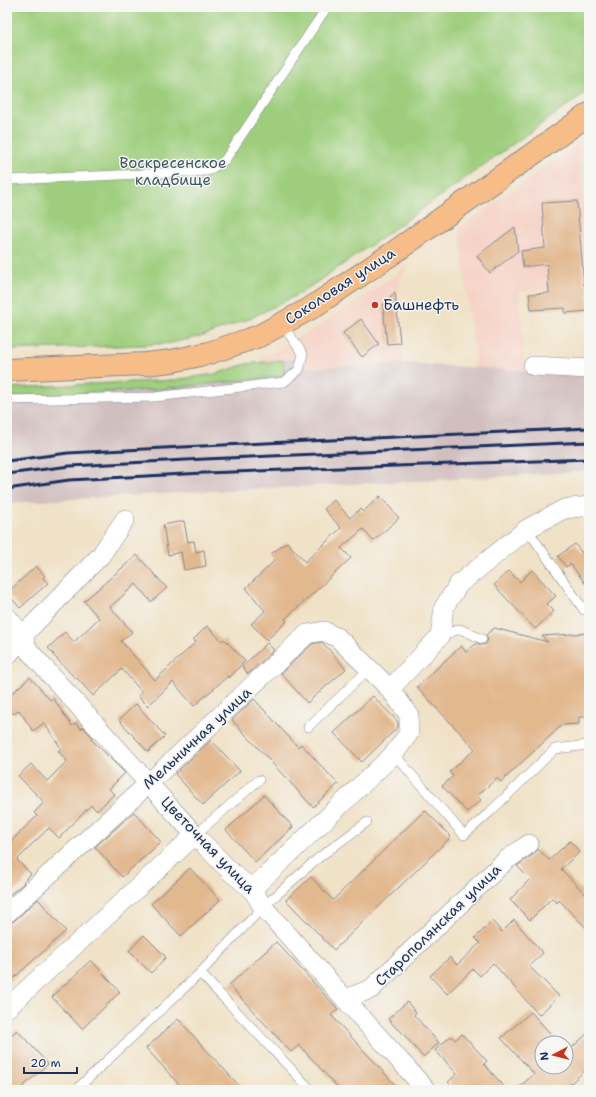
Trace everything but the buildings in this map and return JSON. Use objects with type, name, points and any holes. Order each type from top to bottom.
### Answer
[{"type":"main road","name":"Соколовая улица","points":[[7,370],[146,364],[172,361],[216,351],[258,336],[311,308],[589,114]]},
{"type":"street","points":[[533,366],[589,369]]},
{"type":"street","points":[[390,689],[440,636],[444,607],[458,584],[526,529],[564,509],[589,506]]},
{"type":"street","points":[[7,656],[31,627],[101,555],[125,519]]},
{"type":"street","name":"Цветочная улица","points":[[7,617],[18,630],[29,651],[195,835],[233,874],[252,889],[263,907],[426,1090]]},
{"type":"street","name":"Мельничная улица","points":[[7,913],[149,783],[307,634],[324,632],[338,638],[390,689],[409,714],[409,733],[394,754],[252,889]]},
{"type":"street","points":[[7,1008],[195,835]]},
{"type":"street","name":"Старополянская улица","points":[[345,999],[371,989],[505,861],[529,844]]},
{"type":"lane","points":[[7,180],[208,171],[225,160],[327,7]]},
{"type":"lane","points":[[7,400],[154,397],[284,382],[298,370],[302,354],[282,324]]},
{"type":"lane","points":[[526,529],[584,610]]},
{"type":"lane","points":[[440,636],[460,629],[482,639]]},
{"type":"lane","points":[[308,727],[370,668]]},
{"type":"lane","points":[[394,754],[464,835],[555,749],[589,745]]},
{"type":"lane","points":[[195,835],[259,780]]},
{"type":"lane","points":[[76,1090],[200,973],[263,907],[317,859],[367,822]]},
{"type":"lane","points":[[200,973],[311,1090]]},
{"type":"shaded area","points":[[577,145],[589,256],[589,283],[564,285],[564,287],[520,292],[525,371],[476,368],[459,228]]},
{"type":"shaded area","name":"Башнефть","points":[[410,262],[398,286],[403,363],[308,368],[297,358],[260,362],[259,358],[272,353],[320,325],[390,279]]},
{"type":"shaded area","points":[[297,358],[308,368],[403,363],[589,375],[589,471],[7,503],[7,397],[152,390],[285,376],[284,360]]},
{"type":"green space","name":"Воскресенское кладбище","points":[[7,7],[589,7],[589,90],[301,293],[249,319],[203,336],[171,343],[7,350]]},
{"type":"green space","points":[[283,360],[285,376],[152,390],[7,397],[7,388],[174,380],[215,374],[246,364]]},
{"type":"railway","points":[[7,461],[68,453],[589,428]]},
{"type":"railway","points":[[7,474],[70,466],[589,442]]},
{"type":"railway","points":[[7,489],[69,480],[204,473],[589,459]]},
{"type":"place","name":"Башнефть","points":[[375,305]]}]
